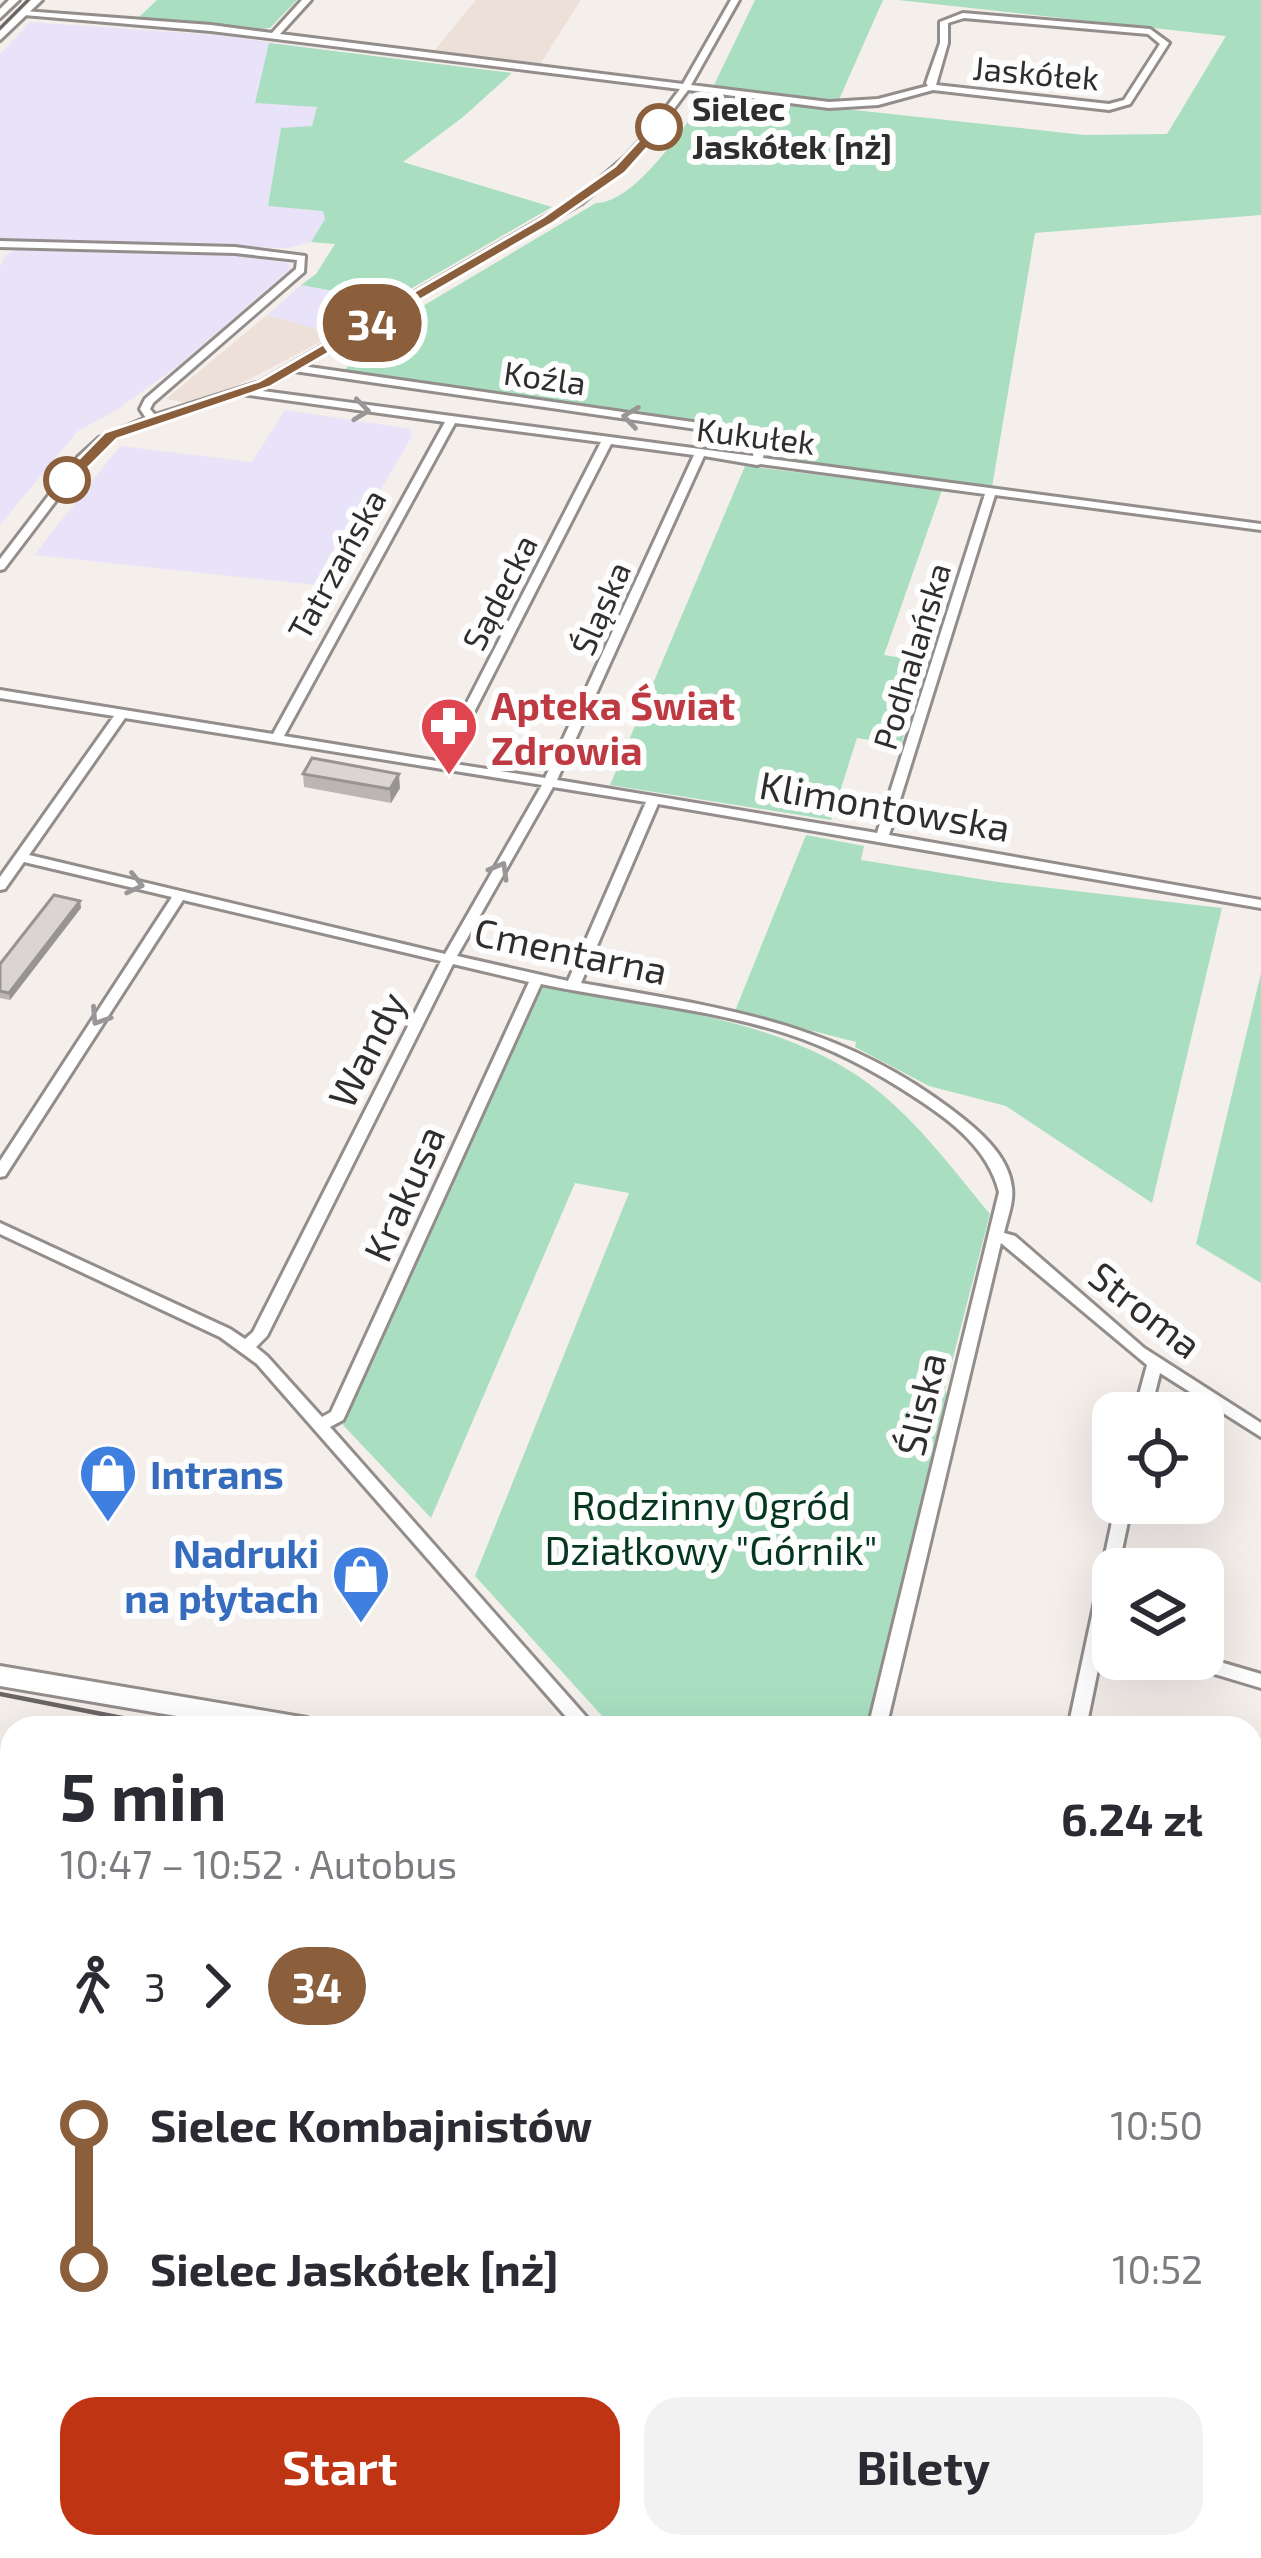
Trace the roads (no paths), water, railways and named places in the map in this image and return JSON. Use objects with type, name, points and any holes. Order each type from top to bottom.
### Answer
[{"type":"main road","points":[[0,1676],[237,1716]]},
{"type":"street","points":[[1,13],[14,0]]},
{"type":"street","points":[[0,37],[37,0]]},
{"type":"street","points":[[274,35],[307,0]]},
{"type":"street","points":[[0,567],[98,443],[152,419],[245,392],[296,368],[585,197],[644,147],[687,88],[735,0]]},
{"type":"street","name":"Jaskółek","points":[[24,14],[274,35],[842,105],[899,98],[933,87],[1096,107],[1118,105],[1127,101],[1165,43],[1134,30],[963,15],[944,22],[944,44],[930,83],[933,87]]},
{"type":"street","points":[[0,244],[235,250],[302,258],[302,269],[149,401],[145,409],[152,419]]},
{"type":"street","name":"Koźla","points":[[296,368],[754,434],[762,438],[757,463]]},
{"type":"street","name":"Kukułek","points":[[245,392],[1261,527]]},
{"type":"street","name":"Tatrzańska","points":[[278,737],[450,422]]},
{"type":"street","name":"Sądecka","points":[[441,764],[606,443]]},
{"type":"street","name":"Śląska","points":[[550,782],[699,455]]},
{"type":"street","name":"Podhalańska","points":[[882,837],[991,492]]},
{"type":"street","name":"Klimontowska","points":[[0,694],[654,799],[1261,904]]},
{"type":"street","points":[[0,886],[122,713]]},
{"type":"street","name":"Wandy","points":[[246,1347],[259,1336],[449,958],[550,782]]},
{"type":"street","points":[[573,986],[654,799]]},
{"type":"street","name":"Cmentarna","points":[[21,857],[537,979],[765,1024],[822,1042],[927,1098],[1002,1166],[1006,1192],[994,1236]]},
{"type":"street","points":[[0,1172],[180,895]]},
{"type":"street","name":"Krakusa","points":[[320,1425],[337,1416],[537,979]]},
{"type":"street","points":[[0,1228],[153,1298],[246,1347],[576,1716]]},
{"type":"street","name":"Stroma","points":[[994,1236],[1010,1240],[1155,1362],[1261,1431]]},
{"type":"street","name":"Śliska","points":[[880,1716],[994,1236]]},
{"type":"street","points":[[1147,1392],[1155,1362]]},
{"type":"street","points":[[1224,1670],[1261,1681]]},
{"type":"street","points":[[1080,1716],[1092,1674]]},
{"type":"tram line","points":[[0,28],[28,0]]},
{"type":"tram line","points":[[0,1694],[112,1716]]},
{"type":"place","name":"Sielec Jaskółek [nż]","points":[[659,127]]},
{"type":"place","name":"Apteka Świat Zdrowia","points":[[449,777]]},
{"type":"place","name":"Intrans","points":[[108,1524]]},
{"type":"place","name":"Nadruki na płytach","points":[[361,1625]]},
{"type":"park label","name":"Rodzinny Ogród Działkowy \"Górnik\"","points":[[711,1526]]}]
